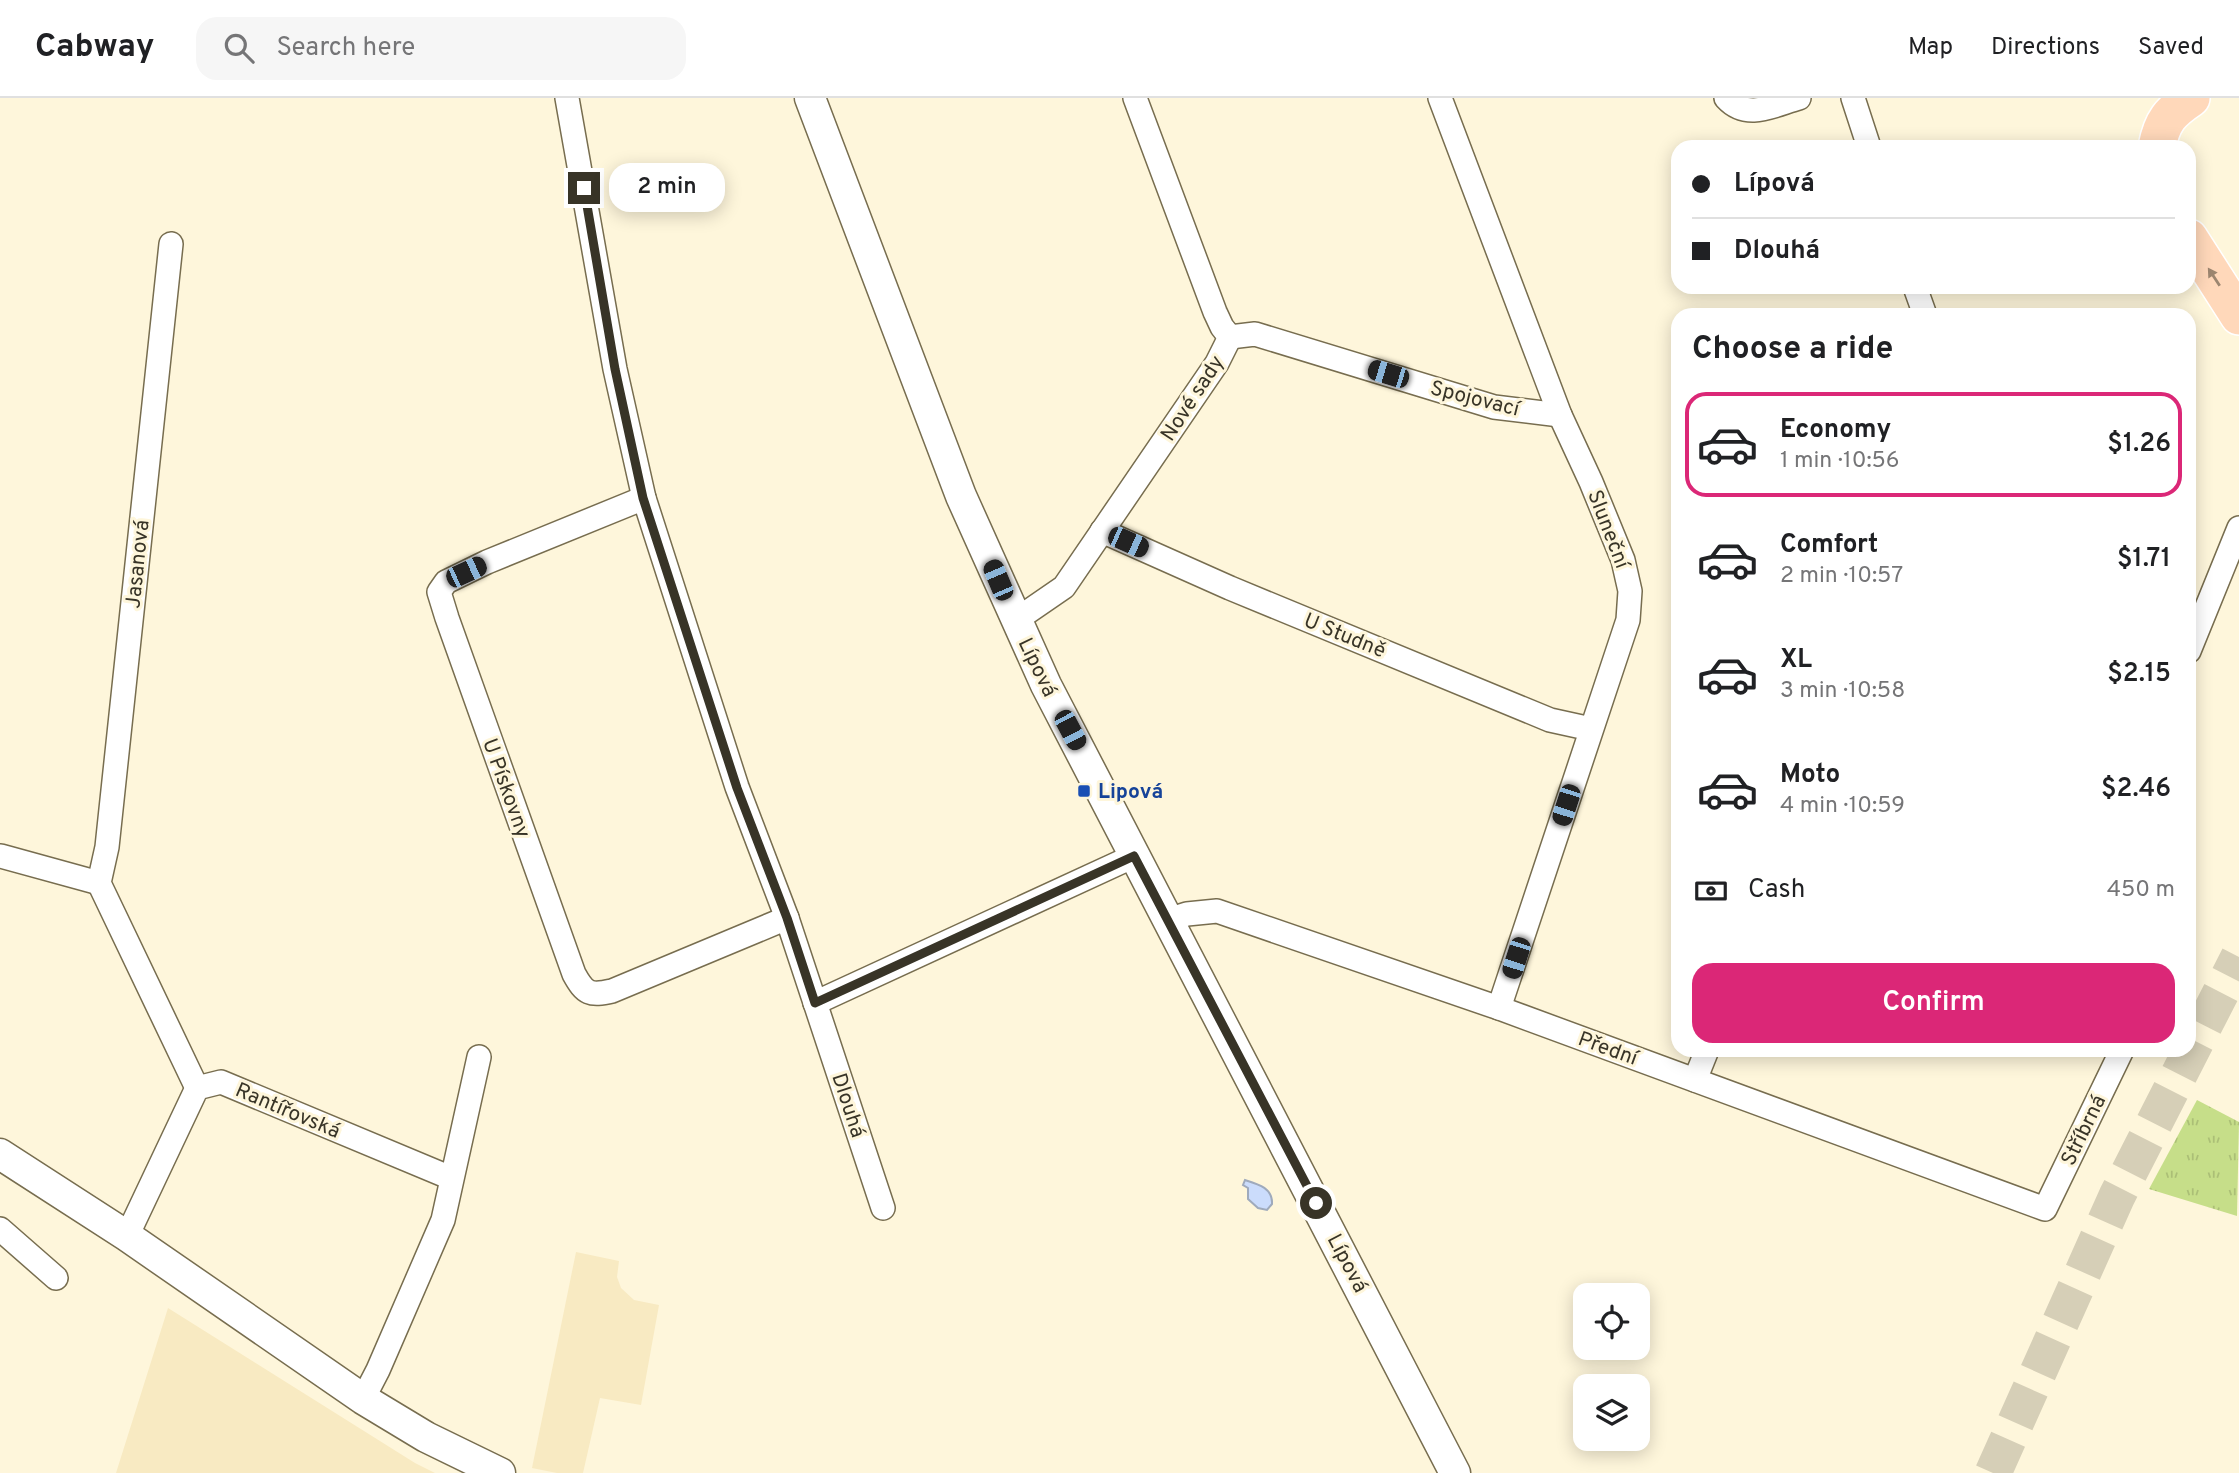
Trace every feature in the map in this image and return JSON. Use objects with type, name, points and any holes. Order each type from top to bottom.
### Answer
[{"type":"main road","points":[[2159,140],[2181,102]]},
{"type":"main road","points":[[2196,249],[2239,316]]},
{"type":"street","name":"Dlouhá","points":[[567,98],[615,369],[643,498],[737,788],[787,918],[883,1208]]},
{"type":"street","name":"Lípová","points":[[810,98],[961,496],[1046,685],[1455,1473]]},
{"type":"street","name":"Nové sady","points":[[1016,620],[1064,587],[1217,363],[1230,337],[1215,312],[1135,98]]},
{"type":"street","name":"Sluneční","points":[[1440,98],[1560,415],[1623,560],[1630,591],[1628,620],[1499,1009]]},
{"type":"street","points":[[1726,98],[1745,111],[1759,110],[1799,98]]},
{"type":"street","points":[[1853,98],[1867,140]]},
{"type":"street","name":"Jasanová","points":[[99,883],[107,847],[171,244]]},
{"type":"street","name":"Spojovací","points":[[1230,337],[1255,334],[1494,407],[1560,415]]},
{"type":"street","name":"U Pískovny","points":[[643,498],[487,562],[446,582],[439,592],[447,618],[574,974],[582,989],[599,994],[612,991],[787,918]]},
{"type":"street","points":[[2196,634],[2239,528]]},
{"type":"street","name":"U Studně","points":[[1102,531],[1230,588],[1550,720],[1591,729]]},
{"type":"street","points":[[1,856],[99,883],[197,1088],[127,1236]]},
{"type":"street","points":[[815,1003],[1134,856]]},
{"type":"street","name":"Přední","points":[[1168,920],[1187,914],[1217,911],[1499,1009],[2045,1209]]},
{"type":"street","points":[[363,1399],[443,1220],[479,1057]]},
{"type":"street","points":[[1695,1080],[1704,1057]]},
{"type":"street","name":"Stříbrná","points":[[2045,1209],[2119,1057]]},
{"type":"street","name":"Rantířovská","points":[[197,1088],[221,1083],[451,1178]]},
{"type":"street","points":[[0,1154],[127,1236],[363,1399],[426,1437],[500,1473]]},
{"type":"street","points":[[0,1229],[56,1278]]},
{"type":"shaded area","points":[[576,1252],[619,1261],[617,1277],[621,1288],[634,1300],[659,1305],[641,1405],[600,1398],[583,1473],[557,1473],[532,1468]]},
{"type":"shaded area","points":[[168,1308],[415,1463],[435,1473],[116,1473]]},
{"type":"green space","points":[[2197,1100],[2239,1122],[2237,1216],[2149,1189]]},
{"type":"water","points":[[1245,1180],[1264,1188],[1270,1194],[1272,1204],[1267,1210],[1258,1208],[1248,1199],[1248,1188],[1243,1185]]},
{"type":"tunnel","points":[[2196,1041],[2239,957]]},
{"type":"tunnel","points":[[1993,1473],[2117,1196],[2188,1057]]},
{"type":"place","name":"Lipová","points":[[1084,791]]},
{"type":"route","points":[[584,188],[615,369],[643,498],[737,788],[787,918],[815,1003],[1134,856],[1316,1203]]}]
